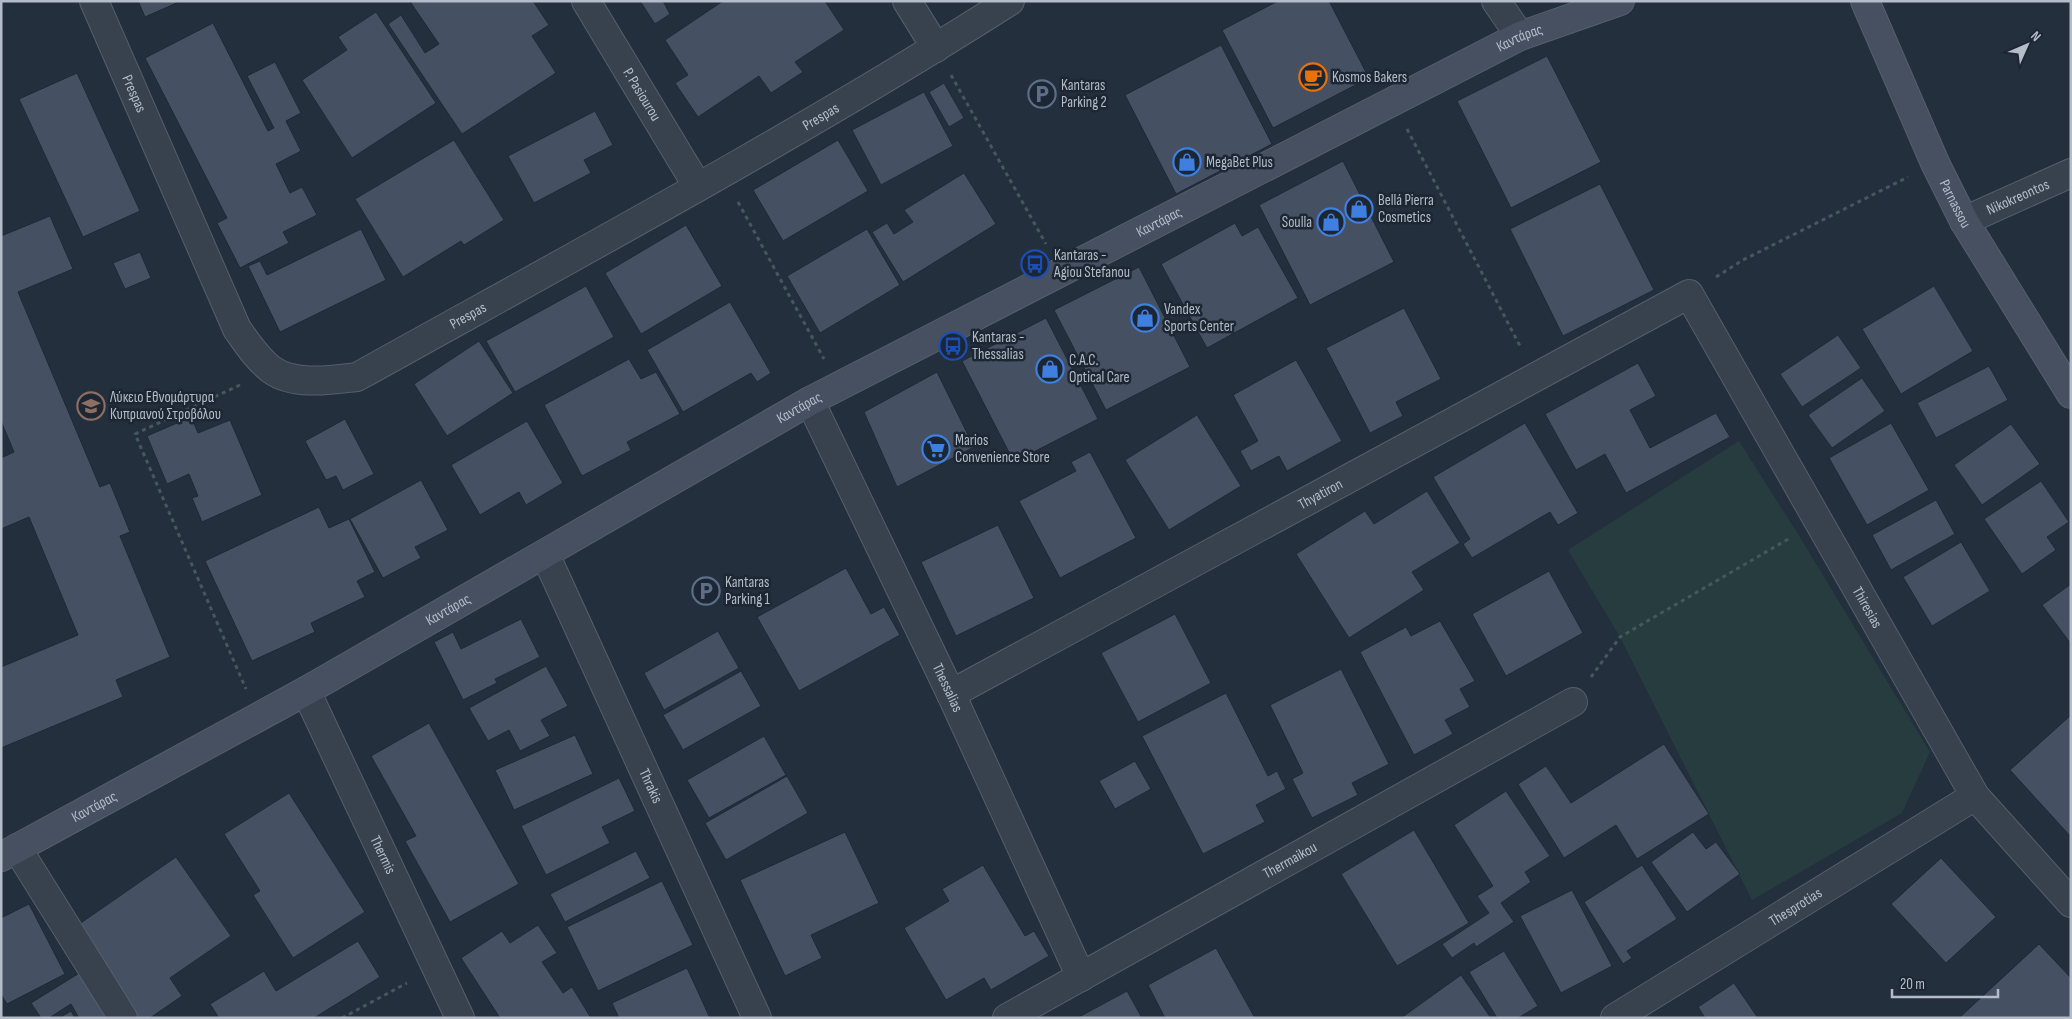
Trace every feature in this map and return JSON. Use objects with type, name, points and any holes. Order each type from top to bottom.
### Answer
[{"type":"street","name":"Prespas","points":[[94,1],[237,329],[273,370],[283,376],[315,381],[357,377],[698,187],[936,48],[1010,1]]},
{"type":"street","name":"P. Pasiourou","points":[[586,1],[698,187]]},
{"type":"street","points":[[908,1],[936,48]]},
{"type":"street","points":[[1496,1],[1520,36]]},
{"type":"street","name":"Καντάρας","points":[[9,853],[306,691],[810,401],[1520,36],[1620,1]]},
{"type":"street","name":"Parnassou","points":[[1865,1],[1935,163],[1964,221],[2071,394]]},
{"type":"street","name":"Nikokreontos","points":[[1964,221],[2071,173]]},
{"type":"street","name":"Thyatiron","points":[[951,694],[1689,294]]},
{"type":"street","name":"Thiresias","points":[[1689,294],[1975,796],[2071,903]]},
{"type":"street","name":"Thessalias","points":[[810,401],[951,694],[1081,977]]},
{"type":"street","name":"Thrakis","points":[[545,554],[757,1018]]},
{"type":"street","name":"Thermis","points":[[306,691],[460,1018]]},
{"type":"street","name":"Thermaikou","points":[[1007,1018],[1573,702]]},
{"type":"street","name":"Thesprotias","points":[[1615,1018],[1975,796]]},
{"type":"street","points":[[9,853],[123,1018]]},
{"type":"path","points":[[936,48],[1062,272]]},
{"type":"path","points":[[1393,102],[1536,376]]},
{"type":"path","points":[[1689,294],[1743,260],[1935,163]]},
{"type":"path","points":[[722,173],[839,386]]},
{"type":"path","points":[[259,717],[135,434],[273,370]]},
{"type":"path","points":[[1573,702],[1620,637],[1819,521]]},
{"type":"path","points":[[342,1018],[436,967]]},
{"type":"green space","points":[[1739,441],[1798,534],[1930,752],[1902,813],[1752,900],[1620,637],[1568,550]]},
{"type":"building","points":[[138,1],[181,1],[145,17]]},
{"type":"building","points":[[413,1],[533,1],[549,25],[532,36],[556,73],[462,134],[388,24],[401,15],[425,53],[439,44],[411,3]]},
{"type":"building","points":[[640,1],[663,1],[670,14],[655,24]]},
{"type":"building","points":[[723,1],[825,1],[844,30],[795,62],[803,72],[771,93],[759,76],[698,117],[675,83],[688,75],[665,40]]},
{"type":"building","points":[[1278,1],[1329,1],[1369,78],[1273,128],[1222,30]]},
{"type":"building","points":[[376,12],[436,103],[352,158],[302,80],[347,50],[338,37]]},
{"type":"building","points":[[213,23],[268,131],[274,128],[247,76],[275,62],[301,113],[286,121],[301,151],[276,164],[290,193],[302,187],[317,215],[283,232],[289,243],[240,268],[217,223],[227,218],[145,58]]},
{"type":"building","points":[[1221,45],[1272,144],[1176,194],[1125,95]]},
{"type":"building","points":[[1547,56],[1601,162],[1511,208],[1457,101]]},
{"type":"building","points":[[77,73],[140,211],[83,237],[19,99]]},
{"type":"building","points":[[944,83],[964,118],[949,127],[929,92]]},
{"type":"building","points":[[924,92],[953,146],[881,185],[852,130]]},
{"type":"building","points":[[595,111],[613,145],[584,160],[591,173],[534,203],[508,156]]},
{"type":"building","points":[[454,140],[504,220],[464,245],[461,241],[403,277],[355,199]]},
{"type":"building","points":[[838,140],[868,191],[783,241],[753,190]]},
{"type":"building","points":[[1343,161],[1394,262],[1310,305],[1259,205]]},
{"type":"building","points":[[964,173],[996,224],[903,282],[872,232],[887,223],[894,234],[913,222],[904,210]]},
{"type":"building","points":[[1600,184],[1654,290],[1563,336],[1510,229]]},
{"type":"building","points":[[50,216],[73,269],[18,292],[100,487],[110,483],[130,532],[120,536],[170,657],[116,680],[123,697],[1,748],[1,667],[78,635],[29,517],[1,529],[1,458],[14,452],[1,421],[1,236]]},
{"type":"building","points":[[1235,223],[1242,236],[1258,227],[1298,298],[1207,348],[1161,264]]},
{"type":"building","points":[[686,225],[722,286],[641,334],[605,273]]},
{"type":"building","points":[[361,229],[386,280],[280,332],[248,266],[260,261],[267,275]]},
{"type":"building","points":[[867,229],[900,285],[820,333],[787,276]]},
{"type":"building","points":[[140,252],[151,278],[125,289],[113,263]]},
{"type":"building","points":[[1139,267],[1190,367],[1106,410],[1054,310]]},
{"type":"building","points":[[586,286],[614,337],[515,392],[486,341]]},
{"type":"building","points":[[1934,286],[1973,351],[1901,394],[1862,329]]},
{"type":"building","points":[[730,302],[771,373],[757,382],[751,373],[683,412],[647,350]]},
{"type":"building","points":[[1404,308],[1441,379],[1396,402],[1403,416],[1370,433],[1326,348]]},
{"type":"building","points":[[1046,318],[1098,419],[1014,462],[962,361]]},
{"type":"building","points":[[1838,335],[1861,368],[1802,407],[1780,374]]},
{"type":"building","points":[[479,341],[513,393],[447,436],[414,384]]},
{"type":"building","points":[[629,359],[641,379],[656,372],[680,414],[627,442],[631,450],[582,476],[544,405]]},
{"type":"building","points":[[1296,360],[1342,441],[1287,471],[1279,456],[1251,471],[1240,451],[1258,441],[1233,395]]},
{"type":"building","points":[[1638,363],[1656,396],[1630,410],[1650,448],[1716,413],[1730,437],[1626,493],[1605,454],[1576,470],[1545,414]]},
{"type":"building","points":[[1989,366],[2008,400],[1936,438],[1917,403]]},
{"type":"building","points":[[937,372],[974,447],[897,487],[864,412]]},
{"type":"building","points":[[1862,378],[1885,411],[1832,448],[1808,415]]},
{"type":"building","points":[[1197,415],[1241,486],[1169,530],[1125,460]]},
{"type":"building","points":[[191,417],[198,433],[230,420],[262,495],[202,522],[192,498],[198,496],[189,474],[167,484],[147,436]]},
{"type":"building","points":[[345,419],[374,474],[343,490],[336,476],[326,480],[305,441]]},
{"type":"building","points":[[527,421],[563,483],[526,505],[519,492],[480,515],[451,465]]},
{"type":"building","points":[[1525,423],[1578,513],[1558,525],[1550,512],[1472,558],[1463,544],[1470,539],[1433,477]]},
{"type":"building","points":[[1891,423],[1929,490],[1867,525],[1829,458]]},
{"type":"building","points":[[2011,424],[2040,464],[1982,505],[1954,465]]},
{"type":"building","points":[[1090,452],[1136,538],[1060,578],[1019,501],[1076,471],[1071,462]]},
{"type":"building","points":[[421,480],[448,530],[415,547],[421,558],[383,578],[350,519]]},
{"type":"building","points":[[2041,481],[2069,522],[2047,537],[2056,550],[2022,574],[1984,519]]},
{"type":"building","points":[[1427,491],[1460,543],[1412,572],[1424,590],[1349,638],[1296,554],[1365,511],[1374,524]]},
{"type":"building","points":[[1936,500],[1955,534],[1891,570],[1872,535]]},
{"type":"building","points":[[319,507],[329,528],[349,519],[375,572],[357,581],[365,597],[311,623],[315,632],[252,661],[205,561]]},
{"type":"building","points":[[998,525],[1034,598],[956,636],[921,562]]},
{"type":"building","points":[[1961,542],[1990,591],[1932,626],[1903,577]]},
{"type":"building","points":[[846,568],[871,614],[884,607],[900,635],[799,691],[757,617]]},
{"type":"building","points":[[1549,571],[1583,633],[1506,676],[1472,614]]},
{"type":"building","points":[[2071,584],[2071,644],[2042,605]]},
{"type":"building","points":[[1175,614],[1211,683],[1138,722],[1101,653]]},
{"type":"building","points":[[521,619],[540,657],[495,679],[497,683],[463,700],[434,642],[453,632],[461,649]]},
{"type":"building","points":[[1440,621],[1475,681],[1460,689],[1470,707],[1445,720],[1453,734],[1414,755],[1360,652],[1406,627],[1411,636]]},
{"type":"building","points":[[718,631],[739,668],[664,710],[644,673]]},
{"type":"building","points":[[546,666],[568,706],[541,720],[550,736],[520,751],[509,730],[488,741],[469,708]]},
{"type":"building","points":[[1341,669],[1389,764],[1352,783],[1358,795],[1312,818],[1292,779],[1303,773],[1270,705]]},
{"type":"building","points":[[741,671],[761,706],[683,750],[663,715]]},
{"type":"building","points":[[1226,693],[1268,776],[1277,771],[1286,789],[1256,805],[1265,822],[1203,854],[1142,736]]},
{"type":"building","points":[[2071,715],[2071,837],[2010,770]]},
{"type":"building","points":[[429,723],[519,884],[450,922],[405,841],[416,836],[371,756]]},
{"type":"building","points":[[575,735],[593,774],[514,810],[495,770]]},
{"type":"building","points":[[764,736],[786,775],[709,818],[687,780]]},
{"type":"building","points":[[1664,744],[1709,814],[1637,859],[1616,825],[1564,858],[1518,784],[1546,766],[1571,803]]},
{"type":"building","points":[[1135,761],[1151,789],[1115,809],[1099,781]]},
{"type":"building","points":[[787,776],[808,813],[726,860],[705,823]]},
{"type":"building","points":[[619,778],[635,811],[602,827],[610,843],[546,875],[521,826]]},
{"type":"building","points":[[1506,791],[1550,856],[1525,872],[1531,882],[1501,903],[1514,922],[1476,947],[1474,943],[1452,958],[1442,944],[1489,913],[1477,896],[1493,886],[1454,825]]},
{"type":"building","points":[[289,793],[365,912],[293,958],[253,895],[260,891],[224,834]]},
{"type":"building","points":[[1414,830],[1469,923],[1397,966],[1341,874]]},
{"type":"building","points":[[845,832],[879,903],[811,935],[822,958],[785,976],[740,880]]},
{"type":"building","points":[[1693,832],[1706,849],[1716,842],[1740,874],[1687,912],[1651,862]]},
{"type":"building","points":[[636,851],[650,878],[565,922],[550,894]]},
{"type":"building","points":[[176,857],[231,936],[170,978],[182,996],[150,1018],[137,1018],[75,927]]},
{"type":"building","points":[[1941,858],[1996,917],[1946,963],[1891,904]]},
{"type":"building","points":[[983,865],[1025,936],[1034,931],[1049,956],[991,990],[984,978],[946,1000],[904,928],[949,901],[942,889]]},
{"type":"building","points":[[1642,865],[1677,919],[1627,951],[1632,958],[1623,964],[1584,902]]},
{"type":"building","points":[[662,881],[693,945],[598,991],[567,927]]},
{"type":"building","points":[[1572,890],[1612,966],[1561,993],[1520,916]]},
{"type":"building","points":[[29,904],[65,974],[7,1004],[1,994],[1,918]]},
{"type":"building","points":[[538,925],[557,953],[542,962],[563,993],[572,987],[591,1018],[500,1018],[461,958],[502,931],[510,943]]},
{"type":"building","points":[[358,941],[380,977],[314,1018],[219,1018],[210,1004],[264,971],[276,991]]},
{"type":"building","points":[[2039,944],[2071,978],[2071,1018],[1959,1018]]},
{"type":"building","points":[[1216,948],[1255,1018],[1165,1018],[1148,985]]},
{"type":"building","points":[[1504,951],[1538,1006],[1518,1018],[1497,1018],[1469,972]]},
{"type":"building","points":[[687,968],[710,1018],[619,1018],[612,1003]]},
{"type":"building","points":[[81,972],[111,1018],[79,1018],[71,1004],[49,1018],[41,1018],[31,1003]]},
{"type":"building","points":[[1461,975],[1491,1018],[1401,1018]]},
{"type":"building","points":[[1734,983],[1758,1018],[1705,1018],[1698,1007]]},
{"type":"building","points":[[1127,991],[1142,1018],[1077,1018]]},
{"type":"building","points":[[71,1011],[75,1018],[59,1018]]},
{"type":"place","name":"Kosmos Bakers","points":[[1313,77]]},
{"type":"place","name":"Kantaras Parking 2","points":[[1042,94]]},
{"type":"place","name":"MegaBet Plus","points":[[1187,162]]},
{"type":"place","name":"Bellá Pierra Cosmetics","points":[[1359,209]]},
{"type":"place","name":"Soulla","points":[[1331,222]]},
{"type":"place","name":"Kantaras - Agiou Stefanou","points":[[1035,264]]},
{"type":"place","name":"Vandex Sports Center","points":[[1145,318]]},
{"type":"place","name":"Kantaras - Thessalias","points":[[953,346]]},
{"type":"place","name":"C.A.C. Optical Care","points":[[1050,369]]},
{"type":"place","name":"Λύκειο Εθνομάρτυρα Κυπριανού Στροβόλου","points":[[91,406]]},
{"type":"place","name":"Marios Convenience Store","points":[[936,449]]},
{"type":"place","name":"Kantaras Parking 1","points":[[706,591]]}]
